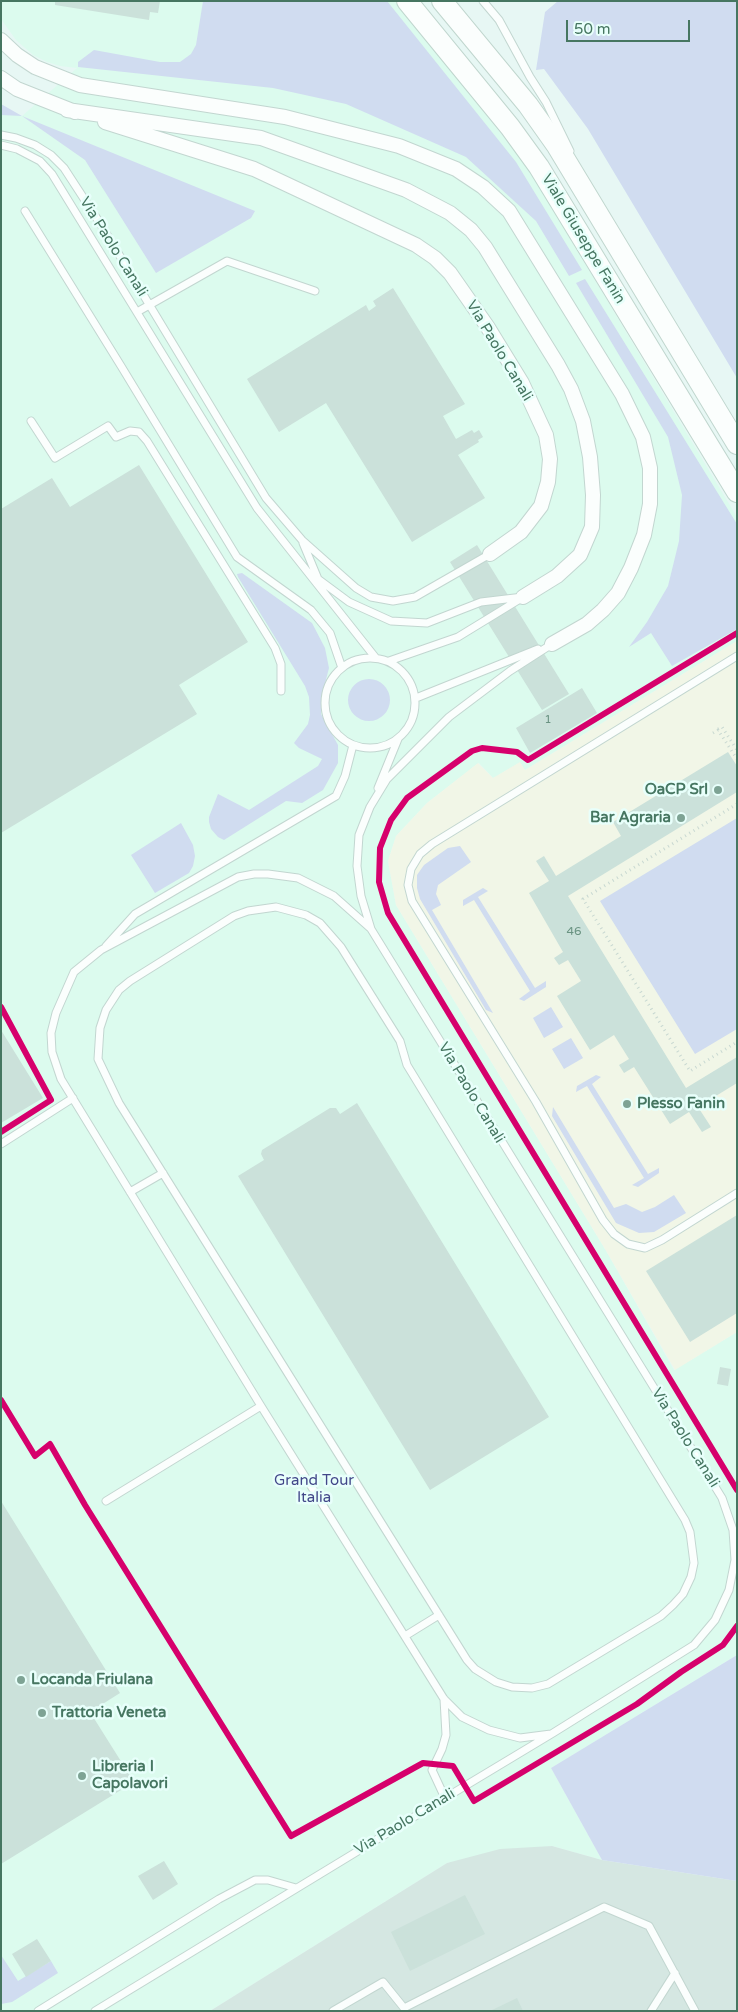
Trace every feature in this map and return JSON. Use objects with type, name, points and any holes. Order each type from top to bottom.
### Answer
[{"type":"main road","name":"Viale Giuseppe Fanin","points":[[407,1],[510,126],[539,167],[737,492]]},
{"type":"main road","name":"Viale Giuseppe Fanin","points":[[442,1],[528,105],[574,174],[737,444]]},
{"type":"street","name":"Via Paolo Canali","points":[[1,40],[17,56],[35,67],[80,85],[285,117],[399,146],[456,168],[484,187],[509,211],[622,394],[643,437],[650,468],[650,504],[644,535],[631,568],[618,593],[587,624],[552,644]]},
{"type":"street","name":"Via Paolo Canali","points":[[1,78],[17,89],[67,110],[254,169],[416,245],[435,258],[450,273],[487,326],[522,383],[546,435],[550,459],[548,482],[541,506],[521,532],[490,554]]},
{"type":"street","points":[[67,110],[261,138],[406,190],[450,213],[471,230],[485,247],[571,388],[583,421],[590,457],[593,495],[592,526],[580,555],[557,576],[523,597]]},
{"type":"lane","points":[[483,1],[499,20],[546,102],[569,148],[574,174]]},
{"type":"lane","name":"Via Paolo Canali","points":[[1,135],[35,145],[64,168],[266,498],[302,540],[356,588],[371,597],[394,601],[415,597],[490,554]]},
{"type":"lane","points":[[1,145],[17,148],[40,161],[52,174],[257,508],[375,657]]},
{"type":"lane","points":[[25,211],[237,557],[311,610],[330,632],[342,668]]},
{"type":"lane","points":[[137,312],[227,261],[315,291]]},
{"type":"lane","points":[[31,421],[55,458],[108,426],[116,438],[130,431],[139,432],[276,648],[281,664],[281,691]]},
{"type":"lane","points":[[302,540],[318,579],[348,602],[391,621],[427,623],[481,602],[523,597]]},
{"type":"lane","points":[[389,661],[458,638],[523,597]]},
{"type":"lane","name":"Via Paolo Canali","points":[[370,807],[387,780],[449,717],[510,671],[552,644]]},
{"type":"lane","name":"Via Paolo Canali","points":[[416,698],[552,644]]},
{"type":"lane","points":[[737,656],[432,844],[420,854],[410,868],[408,885],[412,901],[536,1102],[614,1234],[628,1244],[645,1248],[662,1240],[737,1193]]},
{"type":"lane","points":[[375,657],[389,661],[402,670],[412,683],[416,698],[415,714],[409,728],[398,739],[384,747],[368,749],[353,745],[340,738],[331,726],[326,713],[324,699],[328,685],[336,672],[347,663],[361,658],[375,657]]},
{"type":"lane","name":"Via Paolo Canali","points":[[95,2011],[553,1734],[694,1646],[715,1620],[729,1590],[735,1560],[733,1530],[722,1498],[371,929],[362,896],[357,866],[359,835],[398,739]]},
{"type":"lane","points":[[353,745],[345,776],[336,796],[135,914],[101,950],[74,972],[56,1013],[51,1033],[52,1052],[61,1079],[261,1406],[444,1699],[462,1717],[489,1730],[520,1738],[553,1734]]},
{"type":"lane","points":[[101,950],[238,877],[254,874],[285,875],[315,885],[334,896],[371,929]]},
{"type":"lane","points":[[276,907],[306,915],[320,923],[341,947],[400,1041],[406,1065],[685,1520],[690,1532],[694,1563],[691,1577],[683,1594],[661,1616],[548,1684],[532,1688],[512,1687],[496,1682],[475,1669],[467,1660],[163,1173],[112,1091],[98,1059],[100,1028],[106,1010],[119,990],[130,981],[234,916],[248,911],[276,907]]},
{"type":"lane","points":[[1,1144],[73,1098]]},
{"type":"lane","points":[[130,1192],[163,1173]]},
{"type":"lane","points":[[106,1501],[261,1406]]},
{"type":"lane","points":[[404,1636],[439,1615]]},
{"type":"lane","points":[[444,1699],[446,1735],[432,1770],[445,1798]]},
{"type":"lane","points":[[38,2011],[219,1899],[255,1880],[268,1880],[296,1888]]},
{"type":"lane","points":[[333,2011],[383,1982],[404,2008],[604,1907],[649,1926],[695,2011]]},
{"type":"lane","points":[[651,2011],[674,1973]]},
{"type":"path","points":[[713,733],[722,727],[737,750]]},
{"type":"path","points":[[718,730],[737,759]]},
{"type":"path","points":[[737,804],[583,898],[690,1070],[737,1042]]},
{"type":"shaded area","points":[[1,1],[203,1],[202,6],[204,1],[395,1],[526,165],[737,517],[737,641],[525,770],[520,763],[493,778],[479,763],[427,803],[396,836],[388,861],[396,905],[605,1249],[674,1370],[737,1332],[737,1655],[551,1768],[602,1860],[552,1846],[447,1863],[210,2011],[1,2011],[1,107],[22,116],[77,68],[60,66],[33,55],[16,40],[1,19]]},
{"type":"shaded area","points":[[203,1],[387,1],[516,162],[582,270],[569,276],[536,221],[466,157],[346,104],[273,88],[78,67],[78,62],[94,50],[160,62],[180,62],[191,54],[196,45]]},
{"type":"shaded area","points":[[558,1],[737,1],[737,378],[588,129],[544,69],[536,70],[545,12]]},
{"type":"shaded area","points":[[1,104],[22,116],[1,115]]},
{"type":"shaded area","points":[[22,116],[255,211],[251,218],[156,273],[85,160]]},
{"type":"shaded area","points":[[585,279],[737,524],[737,629],[672,666],[651,633],[629,647],[647,622],[668,586],[679,541],[682,495],[668,437],[576,283]]},
{"type":"shaded area","points":[[242,573],[312,623],[325,648],[329,668],[321,699],[321,714],[338,745],[338,763],[323,790],[302,803],[286,801],[224,840],[218,837],[211,829],[209,822],[209,817],[218,794],[249,810],[318,766],[322,759],[299,748],[294,743],[308,724],[310,715],[309,697],[305,686],[238,577],[237,574]]},
{"type":"shaded area","name":"Plesso Fanin","points":[[737,641],[737,1332],[675,1370],[605,1249],[396,905],[388,861],[396,836],[427,803],[478,763],[493,778],[520,762],[525,770]]},
{"type":"shaded area","points":[[369,679],[384,685],[390,700],[384,715],[369,721],[354,715],[348,700],[354,685]]},
{"type":"shaded area","points":[[737,818],[737,1029],[695,1054],[600,901]]},
{"type":"shaded area","points":[[181,823],[193,845],[195,856],[193,866],[189,873],[155,893],[131,855]]},
{"type":"shaded area","points":[[460,846],[471,862],[438,885],[436,894],[441,905],[432,910],[493,1013],[486,1010],[420,899],[417,888],[417,875],[424,865],[448,848]]},
{"type":"shaded area","points":[[483,888],[488,891],[478,897],[535,988],[546,981],[546,987],[524,1001],[519,999],[530,991],[474,900],[463,906],[463,900]]},
{"type":"shaded area","points":[[551,1007],[563,1027],[544,1038],[533,1018]]},
{"type":"shaded area","points":[[571,1038],[583,1058],[564,1069],[552,1049]]},
{"type":"shaded area","points":[[596,1075],[601,1077],[592,1084],[648,1174],[659,1168],[659,1173],[638,1187],[632,1185],[644,1178],[587,1086],[576,1092],[577,1086]]},
{"type":"shaded area","points":[[553,1107],[614,1208],[626,1204],[642,1212],[655,1207],[674,1195],[686,1213],[654,1232],[639,1233],[616,1223],[552,1116]]},
{"type":"shaded area","points":[[737,1655],[737,1881],[602,1860],[551,1768]]},
{"type":"shaded area","points":[[552,1846],[602,1860],[737,1881],[737,2011],[210,2011],[447,1863],[500,1849]]},
{"type":"shaded area","points":[[1,1955],[18,1981],[51,1961],[58,1973],[12,2002],[1,2004]]},
{"type":"building","points":[[55,1],[160,1],[158,13],[150,12],[149,20],[55,5]]},
{"type":"building","points":[[393,288],[465,404],[443,416],[456,439],[472,430],[474,433],[479,430],[483,437],[478,440],[479,442],[458,455],[485,498],[412,542],[326,403],[279,432],[247,379],[366,305],[369,311],[376,306],[373,301]]},
{"type":"building","points":[[139,465],[248,642],[179,685],[197,714],[1,833],[1,509],[52,478],[70,507]]},
{"type":"building","points":[[477,545],[569,694],[542,710],[450,562]]},
{"type":"building","points":[[582,688],[597,713],[530,753],[516,728]]},
{"type":"building","points":[[728,752],[737,766],[737,792],[568,896],[686,1088],[737,1057],[737,1083],[698,1107],[711,1127],[702,1132],[689,1112],[670,1124],[634,1067],[624,1073],[619,1065],[629,1059],[614,1035],[590,1050],[557,996],[581,981],[568,960],[559,965],[554,958],[563,952],[529,893],[549,881],[536,861],[544,856],[556,876],[621,836],[613,822]]},
{"type":"building","points":[[1,1030],[43,1098],[1,1123]]},
{"type":"building","points":[[357,1103],[549,1417],[430,1490],[238,1176],[264,1160],[261,1154],[262,1150],[330,1108],[336,1108],[340,1114]]},
{"type":"building","points":[[737,1215],[737,1313],[690,1342],[646,1271]]},
{"type":"building","points":[[720,1367],[731,1369],[728,1386],[717,1384]]},
{"type":"building","points":[[1,1501],[120,1693],[90,1712],[134,1782],[1,1864]]},
{"type":"building","points":[[164,1861],[178,1884],[153,1900],[138,1876]]},
{"type":"building","points":[[465,1895],[485,1934],[410,1971],[391,1932]]},
{"type":"building","points":[[37,1939],[51,1961],[26,1977],[12,1954]]},
{"type":"building","points":[[517,1998],[523,2011],[490,2011]]},
{"type":"cycle path","points":[[737,633],[528,760],[517,752],[482,748],[472,751],[407,798],[391,820],[380,848],[379,882],[388,913],[737,1490]]},
{"type":"cycle path","points":[[1,1007],[51,1100],[1,1132]]},
{"type":"cycle path","points":[[1,1400],[35,1456],[50,1444],[85,1505],[291,1836],[423,1763],[453,1766],[474,1801],[637,1704],[723,1645],[737,1626]]},
{"type":"place","name":"OaCP Srl","points":[[718,790]]},
{"type":"place","name":"Bar Agraria","points":[[681,818]]},
{"type":"place","name":"Plesso Fanin","points":[[627,1104]]},
{"type":"place","name":"Locanda Friulana","points":[[21,1680]]},
{"type":"place","name":"Trattoria Veneta","points":[[42,1713]]},
{"type":"place","name":"Libreria I Capolavori","points":[[82,1776]]},
{"type":"park label","name":"Grand Tour Italia","points":[[314,1490]]}]
